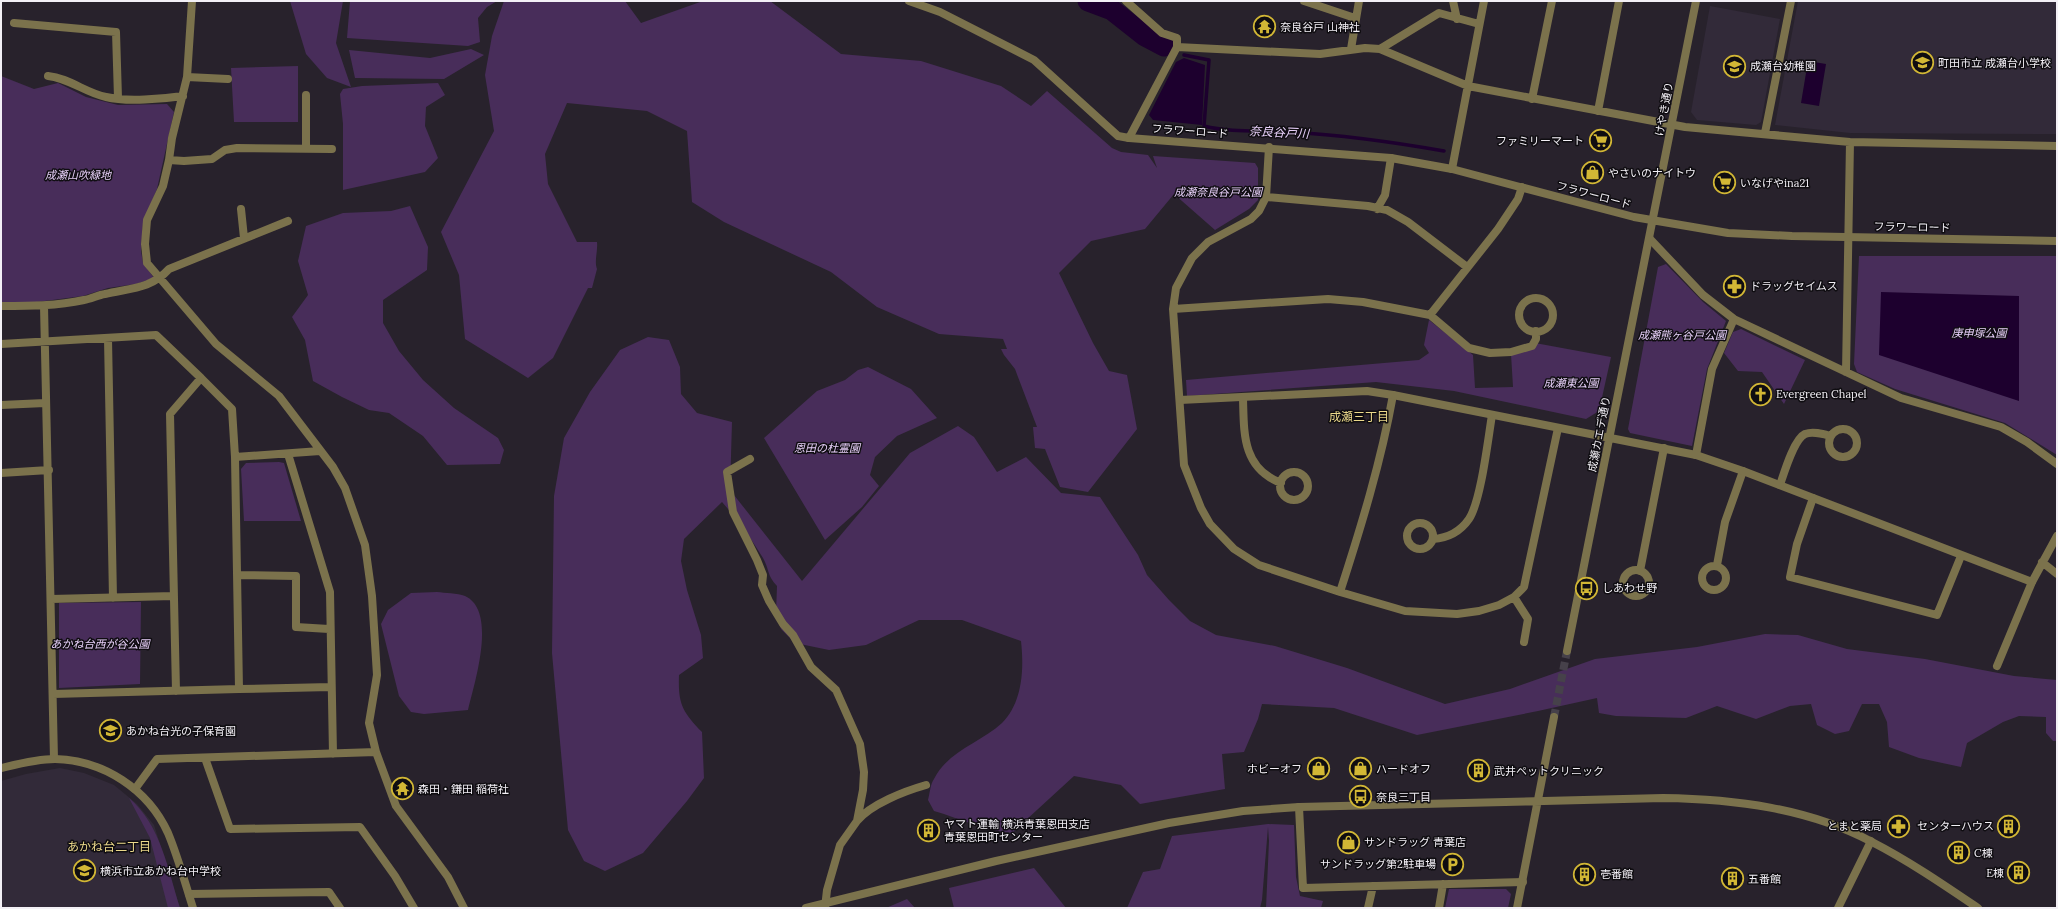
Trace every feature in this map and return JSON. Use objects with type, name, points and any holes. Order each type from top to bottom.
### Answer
[{"type":"street","points":[[192,1],[187,77],[172,138],[163,186],[147,220],[145,244],[148,263],[216,344],[279,396],[333,467],[345,488],[365,545],[372,596],[377,675],[369,723],[376,752],[396,806],[448,877],[464,908]]},
{"type":"street","points":[[909,1],[940,12],[1034,60],[1118,136],[1129,138],[1177,47],[1177,38],[1162,33],[1126,1]]},
{"type":"street","points":[[1304,1],[1355,18]]},
{"type":"street","points":[[1351,49],[1359,1]]},
{"type":"street","points":[[1453,1],[1457,19]]},
{"type":"street","points":[[1452,169],[1484,1]]},
{"type":"street","points":[[1532,98],[1552,1]]},
{"type":"street","points":[[1598,111],[1619,1]]},
{"type":"street","name":"けやき通り","points":[[1653,221],[1696,1]]},
{"type":"street","points":[[1765,133],[1791,1]]},
{"type":"street","points":[[1380,49],[1439,13],[1479,24]]},
{"type":"street","points":[[14,23],[116,32],[118,98]]},
{"type":"street","points":[[1177,47],[1320,54],[1351,49],[1380,49],[1468,86],[1672,125],[1850,142],[2057,146]]},
{"type":"street","points":[[48,76],[61,78],[106,98],[160,100],[183,96]]},
{"type":"street","points":[[187,77],[228,79]]},
{"type":"street","points":[[306,96],[306,148]]},
{"type":"street","name":"フラワーロード","points":[[1129,138],[1269,147],[1391,158],[1452,169],[1653,221],[1728,233],[2057,241]]},
{"type":"street","points":[[1846,372],[1850,142]]},
{"type":"street","points":[[1269,147],[1266,196],[1259,211],[1251,219],[1208,242],[1192,258],[1176,288],[1173,309],[1184,465],[1201,508],[1210,524],[1234,549],[1259,565],[1390,607],[1428,613],[1457,614],[1499,605],[1514,597],[1524,587],[1529,572],[1558,428]]},
{"type":"street","points":[[169,160],[184,162],[212,159],[226,150],[237,148],[332,148]]},
{"type":"street","points":[[1377,208],[1385,195],[1391,158]]},
{"type":"street","points":[[1430,315],[1498,229],[1518,199],[1522,187]]},
{"type":"street","points":[[1266,196],[1368,206],[1387,210],[1398,214],[1467,267]]},
{"type":"street","points":[[241,209],[244,238]]},
{"type":"street","points":[[1,306],[44,306],[85,300],[103,294],[135,288],[161,278],[169,269],[288,221]]},
{"type":"street","name":"成瀬カエデ通り","points":[[1567,650],[1653,221]]},
{"type":"street","points":[[1650,239],[1703,295],[1734,319],[1901,398],[2001,428],[2027,442],[2056,463]]},
{"type":"street","points":[[1538,298],[1548,303],[1553,313],[1553,318],[1547,328],[1536,332],[1526,328],[1520,319],[1520,314],[1523,304],[1527,301],[1538,298]]},
{"type":"street","points":[[1173,309],[1328,299],[1363,302],[1430,315],[1469,348],[1490,353],[1511,352],[1532,346],[1536,339],[1536,332]]},
{"type":"street","points":[[44,306],[54,759]]},
{"type":"street","points":[[1696,455],[1712,369],[1734,319]]},
{"type":"street","points":[[1,344],[108,339],[156,335],[232,409],[235,457],[238,575],[239,689]]},
{"type":"street","points":[[108,339],[113,598]]},
{"type":"street","points":[[176,690],[170,414],[201,378]]},
{"type":"street","points":[[1180,400],[1243,398],[1353,391],[1393,395],[1664,448],[1696,455],[1743,471],[2032,582]]},
{"type":"street","points":[[1340,592],[1365,516],[1384,446],[1393,395]]},
{"type":"street","points":[[1243,398],[1244,427],[1249,456],[1260,471],[1270,479],[1281,483]]},
{"type":"street","points":[[1,405],[45,403]]},
{"type":"street","points":[[1433,539],[1445,538],[1458,531],[1469,519],[1476,503],[1492,414]]},
{"type":"street","points":[[1780,485],[1797,442],[1805,434],[1815,433],[1830,436]]},
{"type":"street","points":[[1640,570],[1664,448]]},
{"type":"street","points":[[235,457],[320,451]]},
{"type":"street","points":[[288,454],[330,592],[329,629],[333,754]]},
{"type":"street","points":[[750,459],[727,472],[733,512],[763,574],[762,585],[769,601],[783,624],[793,635],[811,667],[836,690],[853,726],[860,744],[864,772],[863,790],[857,821]]},
{"type":"street","points":[[1,473],[48,470]]},
{"type":"street","points":[[1717,565],[1725,522],[1743,471]]},
{"type":"street","points":[[1813,498],[1797,544],[1790,577],[1937,615],[1961,556]]},
{"type":"street","points":[[1997,666],[2032,582],[2057,536]]},
{"type":"street","points":[[2042,562],[2057,574]]},
{"type":"street","points":[[238,575],[296,576],[296,627],[329,629]]},
{"type":"street","points":[[51,599],[174,596]]},
{"type":"street","points":[[1514,597],[1528,619],[1524,642]]},
{"type":"street","points":[[53,694],[331,687]]},
{"type":"street","points":[[1518,908],[1554,717]]},
{"type":"street","points":[[135,789],[156,759],[376,752]]},
{"type":"street","points":[[205,758],[230,829],[360,827],[395,876],[414,908]]},
{"type":"street","points":[[1,768],[54,759],[77,761],[105,770],[135,789],[152,806],[168,833],[193,908]]},
{"type":"street","points":[[825,905],[832,865],[840,845],[857,821],[891,799],[910,790],[926,785]]},
{"type":"street","points":[[806,908],[825,905],[996,861],[1169,823],[1244,811],[1299,807],[1662,798],[1720,800],[1758,805],[1806,816],[1871,841],[1933,878],[1978,908]]},
{"type":"street","points":[[1299,807],[1303,888],[1523,882]]},
{"type":"street","points":[[1838,908],[1871,841]]},
{"type":"street","points":[[1439,908],[1443,884]]},
{"type":"street","points":[[1368,908],[1373,886]]},
{"type":"street","points":[[189,894],[329,892],[340,908]]},
{"type":"shaded area","name":"町田市立 成瀬台小学校","points":[[1798,1],[2057,1],[2057,134],[1850,133],[1775,125]]},
{"type":"shaded area","name":"成瀬台幼稚園","points":[[1710,6],[1780,19],[1761,122],[1756,125],[1697,120],[1691,112]]},
{"type":"shaded area","points":[[1184,58],[1205,65],[1202,125],[1153,120],[1149,115],[1176,62]]},
{"type":"shaded area","points":[[1808,61],[1826,64],[1819,106],[1801,103]]},
{"type":"shaded area","points":[[1881,292],[2019,296],[2019,401],[1879,355]]},
{"type":"shaded area","name":"横浜市立あかね台中学校","points":[[60,768],[84,773],[114,785],[137,804],[154,825],[180,908],[1,908],[1,781],[26,774]]},
{"type":"green space","points":[[290,1],[343,1],[336,43],[351,87],[327,78],[306,54]]},
{"type":"green space","points":[[350,1],[497,1],[487,7],[478,18],[480,42],[468,46],[347,38]]},
{"type":"green space","name":"成瀬奈良谷戸公園","points":[[504,1],[625,1],[641,23],[703,1],[770,1],[841,54],[921,61],[1001,86],[1031,106],[1047,91],[1112,148],[1121,152],[1148,155],[1157,168],[1153,156],[1255,163],[1258,168],[1258,200],[1249,209],[1215,230],[1174,194],[1145,229],[1091,241],[1059,273],[1093,343],[1109,371],[1127,375],[1137,429],[1088,492],[1060,487],[1045,449],[1035,448],[1033,427],[1037,427],[1015,369],[1001,349],[1007,349],[1003,339],[939,334],[877,307],[831,272],[724,222],[692,202],[687,131],[647,111],[567,103],[545,154],[548,184],[577,242],[597,242],[597,269],[592,288],[588,288],[553,358],[528,378],[465,339],[459,275],[441,232],[494,131],[485,75],[492,36]]},
{"type":"green space","points":[[471,49],[484,55],[444,79],[355,78],[349,50],[430,58]]},
{"type":"green space","points":[[298,66],[298,122],[234,122],[231,68]]},
{"type":"green space","name":"成瀬山吹緑地","points":[[1,76],[34,89],[58,83],[86,97],[118,105],[167,104],[174,112],[157,189],[143,224],[141,251],[143,263],[154,278],[136,284],[108,288],[83,296],[37,302],[1,302]]},
{"type":"green space","points":[[438,83],[445,95],[426,107],[425,126],[438,158],[425,172],[343,190],[343,124],[340,94],[343,89],[362,86]]},
{"type":"green space","points":[[410,206],[428,247],[427,270],[383,300],[383,323],[399,351],[423,380],[454,408],[498,438],[504,450],[500,464],[447,465],[423,436],[389,413],[369,410],[313,381],[305,340],[292,317],[308,295],[298,261],[306,226],[343,213],[391,211]]},
{"type":"green space","name":"庚申塚公園","points":[[1859,256],[2057,256],[2057,455],[2005,423],[1895,389],[1857,372],[1854,364]]},
{"type":"green space","name":"成瀬熊ヶ谷戸公園","points":[[1666,264],[1703,302],[1726,321],[1707,369],[1692,446],[1630,433],[1628,429],[1658,267]]},
{"type":"green space","name":"成瀬東公園","points":[[1429,320],[1473,355],[1475,388],[1513,387],[1511,354],[1535,343],[1611,357],[1599,411],[1586,419],[1454,391],[1376,382],[1187,396],[1186,380],[1419,360],[1429,353],[1424,345]]},
{"type":"green space","points":[[1741,329],[1805,360],[1784,404],[1762,372],[1738,371],[1724,353],[1733,332]]},
{"type":"green space","points":[[648,337],[669,340],[680,367],[681,394],[697,413],[732,422],[730,490],[802,581],[910,453],[958,426],[974,437],[997,472],[1026,457],[1061,493],[1100,497],[1138,555],[1147,575],[1190,621],[1216,635],[1275,646],[1347,668],[1445,704],[1510,689],[1595,659],[1697,647],[1765,634],[1798,635],[1847,649],[1925,659],[2014,676],[2057,680],[2057,741],[2053,741],[2046,733],[2046,717],[2019,716],[2003,722],[1967,743],[1961,767],[1919,758],[1889,747],[1887,722],[1879,704],[1862,704],[1849,731],[1835,734],[1817,725],[1811,704],[1790,706],[1756,719],[1717,706],[1686,718],[1616,716],[1599,713],[1597,698],[1417,735],[1334,708],[1262,704],[1258,719],[1244,752],[1222,754],[1225,789],[1140,804],[1121,785],[1074,776],[1012,833],[1002,832],[934,811],[928,800],[933,781],[947,761],[993,730],[1009,715],[1018,695],[1022,673],[1021,641],[962,620],[919,620],[866,645],[829,650],[795,643],[781,629],[776,613],[777,586],[771,579],[765,562],[744,529],[722,502],[684,539],[681,561],[687,590],[701,635],[703,658],[679,675],[679,693],[686,712],[702,732],[704,778],[687,801],[643,853],[605,871],[584,861],[568,830],[552,653],[554,496],[564,438],[590,392],[620,350]]},
{"type":"green space","name":"恩田の杜霊園","points":[[868,367],[911,389],[937,418],[897,436],[875,457],[870,475],[879,486],[862,507],[825,540],[764,438],[817,391],[845,380],[858,370]]},
{"type":"green space","points":[[246,463],[284,463],[301,521],[244,521],[241,469]]},
{"type":"green space","points":[[437,592],[465,596],[475,604],[480,616],[482,632],[481,649],[475,683],[468,710],[424,714],[411,712],[399,696],[381,624],[388,610],[411,593]]},
{"type":"green space","name":"あかね台西が谷公園","points":[[141,602],[140,684],[59,688],[59,603]]},
{"type":"green space","points":[[129,798],[149,821],[156,835],[167,864],[180,908],[168,908],[150,838]]},
{"type":"green space","points":[[1268,824],[1294,825],[1296,877],[1300,896],[1323,901],[1321,908],[1266,908],[1269,841],[1268,827],[1262,900],[1260,908],[1127,908],[1143,872],[1160,869],[1172,836]]},
{"type":"green space","points":[[1034,868],[1066,908],[954,908],[949,888]]},
{"type":"green space","points":[[1449,889],[1506,889],[1511,894],[1508,908],[1445,908]]},
{"type":"green space","points":[[907,899],[915,908],[886,908]]},
{"type":"waterway","points":[[1088,1],[1112,10],[1145,36],[1164,46]]},
{"type":"waterway","name":"奈良谷戸川","points":[[1184,55],[1209,60],[1204,126],[1236,130],[1309,133],[1348,137],[1444,151]]},
{"type":"tunnel","points":[[1554,717],[1567,651]]},
{"type":"place","name":"奈良谷戸 山神社","points":[[1265,27]]},
{"type":"place","name":"町田市立 成瀬台小学校","points":[[1922,63]]},
{"type":"place","name":"成瀬台幼稚園","points":[[1735,66]]},
{"type":"place","name":"ファミリーマート","points":[[1600,141]]},
{"type":"place","name":"やさいのナイトウ","points":[[1593,173]]},
{"type":"place","name":"いなげやina21","points":[[1725,183]]},
{"type":"place","name":"ドラッグセイムス","points":[[1735,286]]},
{"type":"place","name":"Evergreen Chapel","points":[[1760,394]]},
{"type":"place","name":"しあわせ野","points":[[1587,588]]},
{"type":"place","name":"あかね台光の子保育園","points":[[110,731]]},
{"type":"place","name":"ホビーオフ","points":[[1318,769]]},
{"type":"place","name":"ハードオフ","points":[[1361,769]]},
{"type":"place","name":"武井ペットクリニック","points":[[1478,771]]},
{"type":"place","name":"森田・鎌田 稲荷社","points":[[402,789]]},
{"type":"place","name":"奈良三丁目","points":[[1360,797]]},
{"type":"place","name":"とまと薬局","points":[[1898,826]]},
{"type":"place","name":"センターハウス","points":[[2009,826]]},
{"type":"place","name":"ヤマト運輸 横浜青葉恩田支店 青葉恩田町センター","points":[[928,830]]},
{"type":"place","name":"サンドラッグ 青葉店","points":[[1349,842]]},
{"type":"place","name":"C棟","points":[[1959,853]]},
{"type":"place","name":"サンドラッグ第2駐車場","points":[[1452,864]]},
{"type":"place","name":"横浜市立あかね台中学校","points":[[85,871]]},
{"type":"place","name":"E棟","points":[[2019,873]]},
{"type":"place","name":"壱番館","points":[[1584,874]]},
{"type":"place","name":"五番館","points":[[1732,879]]},
{"type":"district","name":"成瀬三丁目","points":[[1359,416]]},
{"type":"district","name":"あかね台二丁目","points":[[109,846]]}]
